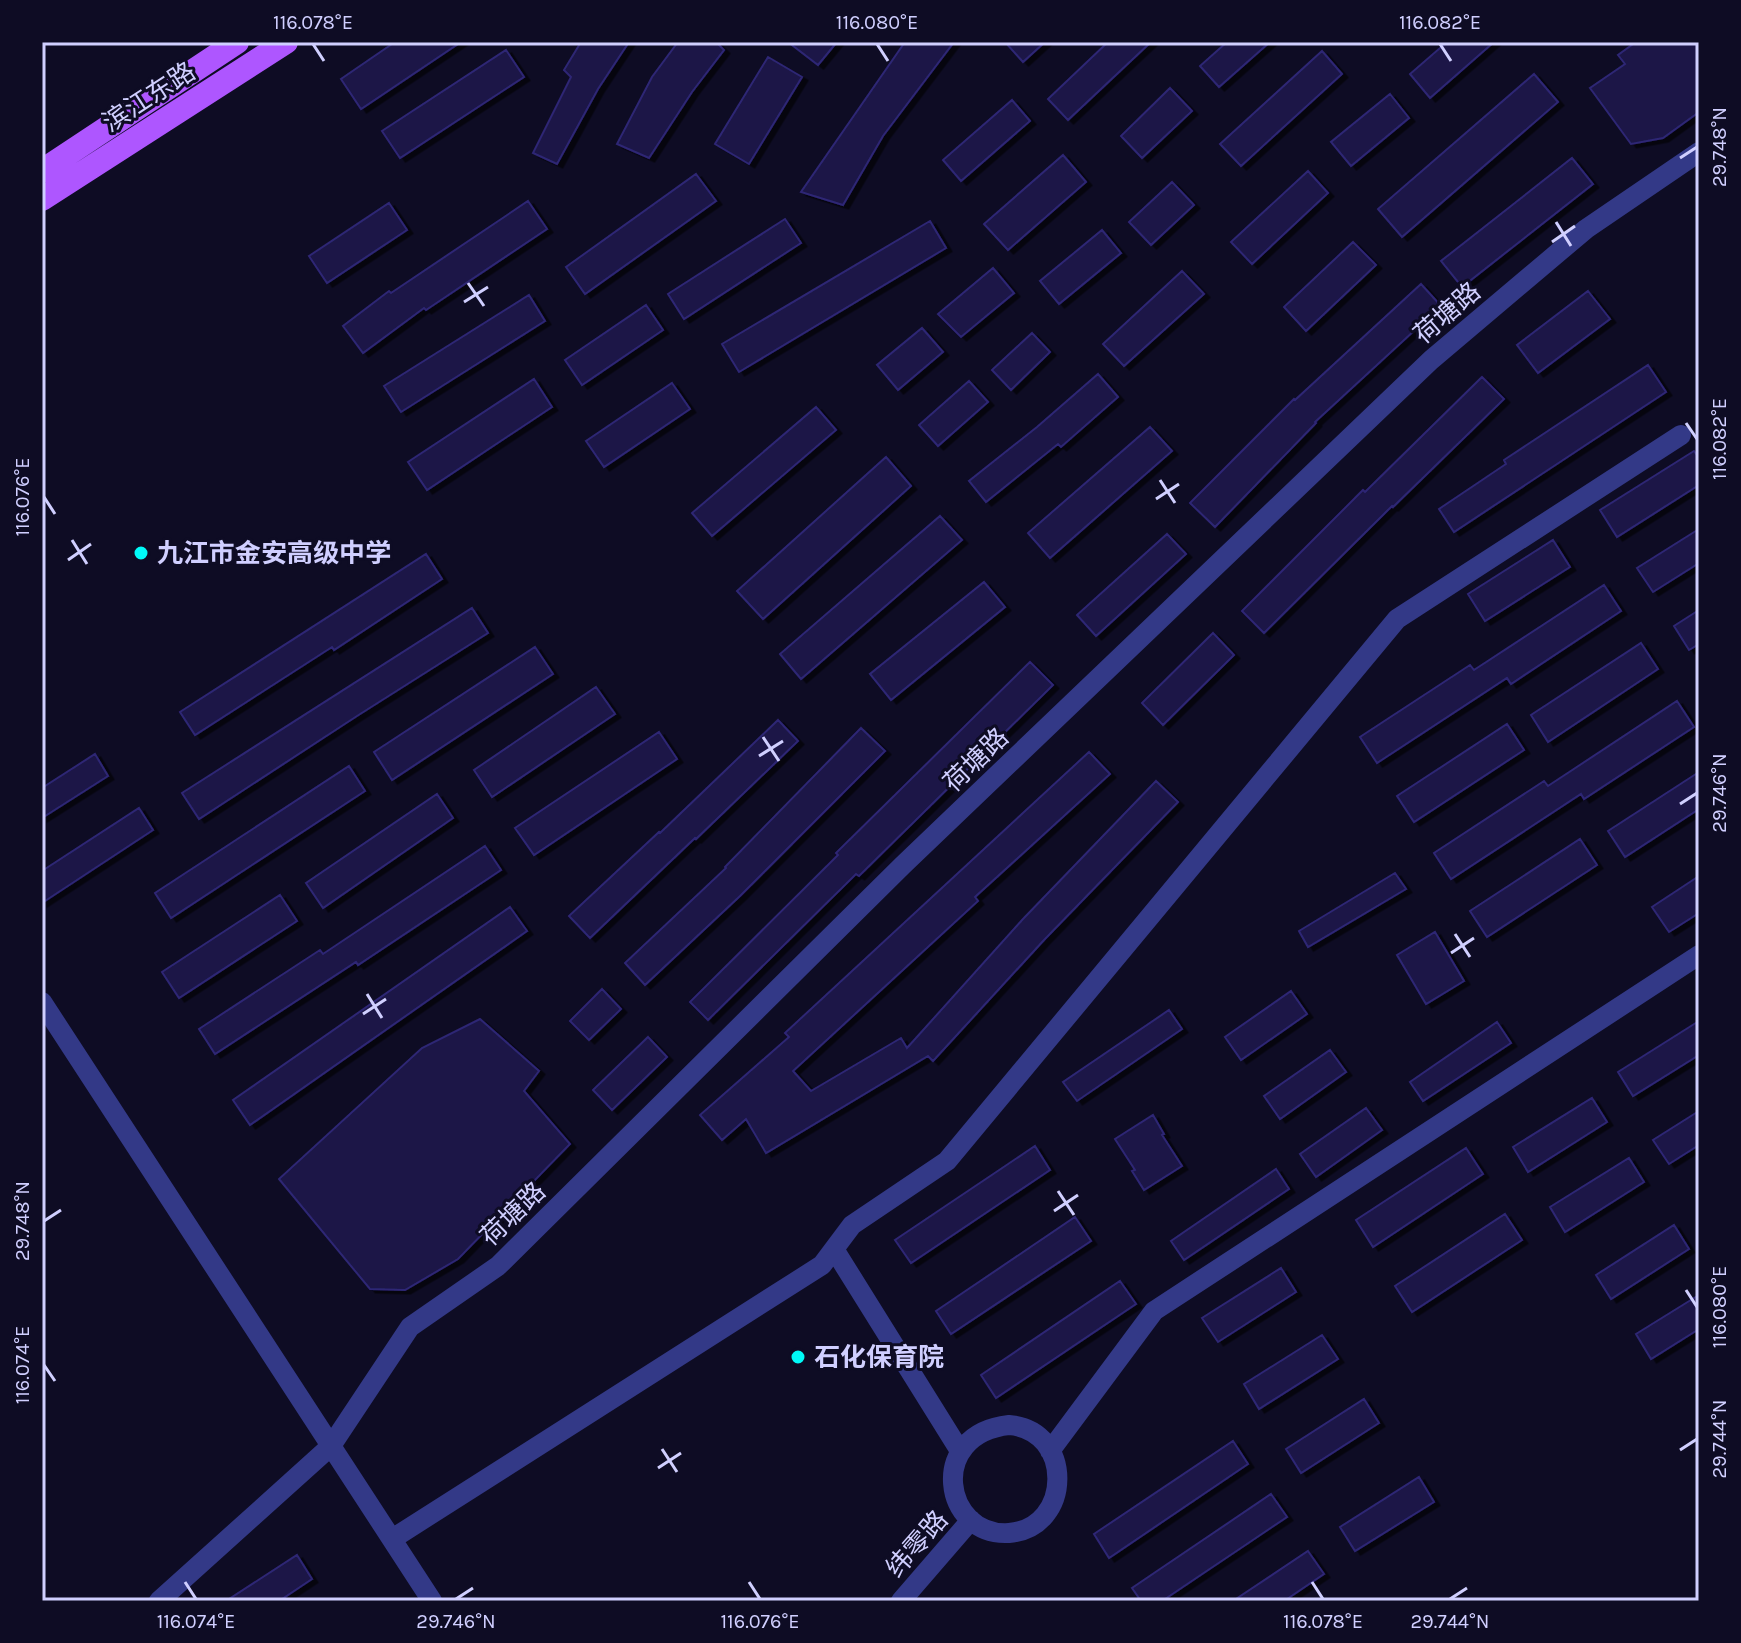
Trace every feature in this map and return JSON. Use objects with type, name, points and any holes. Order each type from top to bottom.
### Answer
[{"type":"main road","name":"滨江东路","points":[[42,171],[237,42]]},
{"type":"main road","name":"滨江东路","points":[[42,199],[286,42]]},
{"type":"street","name":"荷塘路","points":[[159,1601],[331,1446],[410,1327],[498,1266],[903,865],[1431,360],[1586,229],[1699,152]]},
{"type":"street","points":[[392,1539],[822,1265],[852,1225],[947,1161],[1397,619],[1681,435]]},
{"type":"street","points":[[1050,1451],[1154,1311],[1699,955]]},
{"type":"street","points":[[42,1002],[432,1601]]},
{"type":"street","points":[[834,1249],[960,1451]]},
{"type":"street","points":[[996,1426],[1022,1426],[1034,1432],[1050,1451],[1056,1465],[1057,1485],[1048,1511],[1025,1528],[1010,1533],[996,1532],[971,1520],[963,1512],[952,1479],[960,1451],[969,1441],[996,1426]]},
{"type":"street","name":"纬零路","points":[[901,1601],[971,1520]]},
{"type":"building","points":[[395,42],[461,42],[361,109],[341,79]]},
{"type":"building","points":[[581,42],[629,42],[598,89],[557,164],[533,153],[571,77],[564,70]]},
{"type":"building","points":[[678,42],[716,42],[724,50],[649,158],[617,144],[652,77]]},
{"type":"building","points":[[788,42],[837,42],[818,65]]},
{"type":"building","points":[[905,42],[954,42],[883,136],[843,205],[801,192]]},
{"type":"building","points":[[1005,42],[1045,42],[1023,62]]},
{"type":"building","points":[[1108,42],[1151,42],[1068,120],[1048,99]]},
{"type":"building","points":[[1227,42],[1270,42],[1219,87],[1200,66]]},
{"type":"building","points":[[1447,42],[1494,42],[1430,98],[1410,74]]},
{"type":"building","points":[[1636,42],[1699,42],[1699,112],[1663,138],[1631,144],[1590,88],[1625,64],[1618,55]]},
{"type":"building","points":[[506,50],[524,77],[400,158],[382,131]]},
{"type":"building","points":[[1322,51],[1342,74],[1241,166],[1220,144]]},
{"type":"building","points":[[768,57],[802,77],[749,164],[715,144]]},
{"type":"building","points":[[1534,74],[1558,102],[1402,237],[1378,209]]},
{"type":"building","points":[[1170,88],[1192,111],[1142,158],[1121,136]]},
{"type":"building","points":[[1390,94],[1409,118],[1351,166],[1331,142]]},
{"type":"building","points":[[1012,100],[1030,121],[961,181],[943,160]]},
{"type":"building","points":[[1063,155],[1086,182],[1008,250],[984,224]]},
{"type":"building","points":[[1572,158],[1593,184],[1462,287],[1441,261]]},
{"type":"building","points":[[1308,171],[1328,193],[1252,264],[1231,242]]},
{"type":"building","points":[[696,174],[716,201],[585,294],[566,267]]},
{"type":"building","points":[[1172,182],[1194,205],[1151,245],[1129,222]]},
{"type":"building","points":[[528,201],[547,229],[426,310],[424,308],[363,353],[343,326],[389,291],[391,293]]},
{"type":"building","points":[[389,203],[407,230],[327,283],[309,256]]},
{"type":"building","points":[[785,219],[801,243],[684,319],[668,294]]},
{"type":"building","points":[[930,221],[946,248],[739,372],[722,344]]},
{"type":"building","points":[[1102,230],[1121,253],[1059,304],[1040,281]]},
{"type":"building","points":[[1353,242],[1376,265],[1306,331],[1284,307]]},
{"type":"building","points":[[993,268],[1014,293],[961,337],[938,314]]},
{"type":"building","points":[[1182,271],[1204,294],[1124,366],[1103,344]]},
{"type":"building","points":[[1421,284],[1441,306],[1315,422],[1215,527],[1190,503],[1294,399]]},
{"type":"building","points":[[1588,291],[1610,319],[1538,373],[1517,345]]},
{"type":"building","points":[[529,295],[545,321],[401,412],[384,386]]},
{"type":"building","points":[[646,305],[663,330],[582,385],[565,360]]},
{"type":"building","points":[[922,328],[943,352],[898,390],[877,365]]},
{"type":"building","points":[[1032,333],[1050,352],[1011,390],[992,370]]},
{"type":"building","points":[[1648,365],[1666,392],[1454,532],[1439,509],[1506,464],[1504,460]]},
{"type":"building","points":[[1098,374],[1118,397],[1061,447],[1058,444],[986,502],[969,481]]},
{"type":"building","points":[[1482,377],[1504,399],[1264,633],[1242,611]]},
{"type":"building","points":[[534,379],[552,407],[427,490],[408,462]]},
{"type":"building","points":[[969,381],[988,402],[938,446],[919,425]]},
{"type":"building","points":[[672,383],[690,409],[604,467],[586,441]]},
{"type":"building","points":[[816,407],[836,430],[712,536],[692,513]]},
{"type":"building","points":[[1150,427],[1172,451],[1050,558],[1028,533]]},
{"type":"building","points":[[1694,451],[1699,458],[1699,485],[1617,537],[1600,510]]},
{"type":"building","points":[[886,457],[911,486],[763,619],[737,591]]},
{"type":"building","points":[[940,516],[962,540],[801,679],[780,654]]},
{"type":"building","points":[[1699,529],[1699,563],[1653,592],[1637,568]]},
{"type":"building","points":[[1167,534],[1186,554],[1096,636],[1077,615]]},
{"type":"building","points":[[1553,540],[1570,567],[1485,621],[1468,594]]},
{"type":"building","points":[[426,554],[442,579],[195,735],[180,712]]},
{"type":"building","points":[[984,582],[1005,607],[891,700],[870,674]]},
{"type":"building","points":[[1604,585],[1621,611],[1511,684],[1507,678],[1377,763],[1360,737],[1470,665],[1474,670]]},
{"type":"building","points":[[472,608],[488,633],[199,819],[182,793]]},
{"type":"building","points":[[1699,610],[1699,644],[1689,650],[1674,626]]},
{"type":"building","points":[[1213,633],[1234,655],[1163,725],[1142,703]]},
{"type":"building","points":[[1641,643],[1658,669],[1548,742],[1531,715]]},
{"type":"building","points":[[535,647],[553,674],[392,780],[374,752]]},
{"type":"building","points":[[1030,662],[1053,685],[708,1020],[690,1002]]},
{"type":"building","points":[[596,687],[615,714],[492,797],[474,770]]},
{"type":"building","points":[[1677,701],[1694,727],[1584,799],[1581,794],[1451,879],[1434,853],[1544,781],[1548,786]]},
{"type":"building","points":[[778,720],[798,741],[590,938],[569,916]]},
{"type":"building","points":[[1507,724],[1524,750],[1414,822],[1397,796]]},
{"type":"building","points":[[861,728],[885,751],[740,896],[645,985],[625,963],[726,868]]},
{"type":"building","points":[[659,732],[677,759],[534,855],[515,828]]},
{"type":"building","points":[[1089,752],[1110,774],[975,897],[978,901],[793,1071],[811,1091],[901,1038],[907,1048],[1023,919],[1156,781],[1178,802],[1044,940],[933,1061],[928,1056],[766,1153],[746,1119],[722,1140],[700,1115],[789,1037],[785,1033]]},
{"type":"building","points":[[95,754],[108,776],[42,818],[42,788]]},
{"type":"building","points":[[349,766],[365,791],[171,918],[155,893]]},
{"type":"building","points":[[1699,772],[1699,809],[1625,857],[1608,831]]},
{"type":"building","points":[[437,794],[453,818],[323,908],[306,883]]},
{"type":"building","points":[[139,808],[153,830],[42,903],[42,871]]},
{"type":"building","points":[[1580,839],[1597,865],[1487,937],[1470,911]]},
{"type":"building","points":[[485,846],[501,870],[358,965],[356,962],[215,1054],[199,1029],[320,950],[323,954]]},
{"type":"building","points":[[1395,873],[1406,889],[1308,947],[1299,931]]},
{"type":"building","points":[[1699,876],[1699,913],[1669,932],[1652,907]]},
{"type":"building","points":[[280,895],[297,921],[179,998],[162,972]]},
{"type":"building","points":[[510,907],[527,931],[250,1125],[233,1100]]},
{"type":"building","points":[[1435,932],[1464,981],[1426,1004],[1397,955]]},
{"type":"building","points":[[602,989],[621,1009],[589,1040],[570,1021]]},
{"type":"building","points":[[1291,991],[1307,1014],[1241,1060],[1225,1037]]},
{"type":"building","points":[[1169,1010],[1182,1029],[1077,1101],[1063,1082]]},
{"type":"building","points":[[480,1019],[539,1071],[524,1091],[570,1144],[458,1259],[405,1290],[370,1289],[279,1179],[422,1048]]},
{"type":"building","points":[[1699,1021],[1699,1055],[1633,1096],[1618,1072]]},
{"type":"building","points":[[1497,1022],[1511,1043],[1423,1101],[1410,1082]]},
{"type":"building","points":[[648,1037],[667,1057],[612,1110],[593,1090]]},
{"type":"building","points":[[1330,1050],[1346,1072],[1280,1119],[1264,1096]]},
{"type":"building","points":[[1592,1098],[1607,1122],[1528,1172],[1513,1147]]},
{"type":"building","points":[[1366,1108],[1382,1130],[1316,1177],[1300,1154]]},
{"type":"building","points":[[1699,1111],[1699,1145],[1669,1164],[1653,1140]]},
{"type":"building","points":[[1153,1115],[1182,1166],[1144,1190],[1115,1139]]},
{"type":"building","points":[[1035,1146],[1050,1170],[911,1263],[895,1240]]},
{"type":"building","points":[[1466,1148],[1483,1174],[1373,1247],[1356,1220]]},
{"type":"building","points":[[1629,1158],[1644,1182],[1565,1232],[1550,1207]]},
{"type":"building","points":[[1276,1169],[1289,1189],[1184,1260],[1171,1241]]},
{"type":"building","points":[[1505,1214],[1522,1240],[1412,1312],[1395,1286]]},
{"type":"building","points":[[1075,1217],[1091,1241],[951,1334],[936,1311]]},
{"type":"building","points":[[1674,1225],[1689,1249],[1611,1299],[1596,1275]]},
{"type":"building","points":[[1281,1268],[1296,1292],[1218,1342],[1202,1318]]},
{"type":"building","points":[[1120,1281],[1136,1304],[996,1398],[981,1375]]},
{"type":"building","points":[[1699,1295],[1699,1329],[1651,1359],[1636,1334]]},
{"type":"building","points":[[1322,1335],[1338,1359],[1259,1409],[1244,1384]]},
{"type":"building","points":[[1364,1399],[1379,1423],[1301,1473],[1286,1449]]},
{"type":"building","points":[[1233,1441],[1248,1464],[1109,1558],[1094,1534]]},
{"type":"building","points":[[1419,1477],[1434,1502],[1355,1551],[1340,1527]]},
{"type":"building","points":[[1271,1494],[1287,1517],[1162,1601],[1141,1601],[1132,1588]]},
{"type":"building","points":[[1308,1551],[1324,1574],[1284,1601],[1233,1601]]},
{"type":"building","points":[[297,1555],[312,1579],[279,1601],[226,1601]]},
{"type":"place","name":"九江市金安高级中学","points":[[141,553]]},
{"type":"place","name":"石化保育院","points":[[798,1357]]}]
